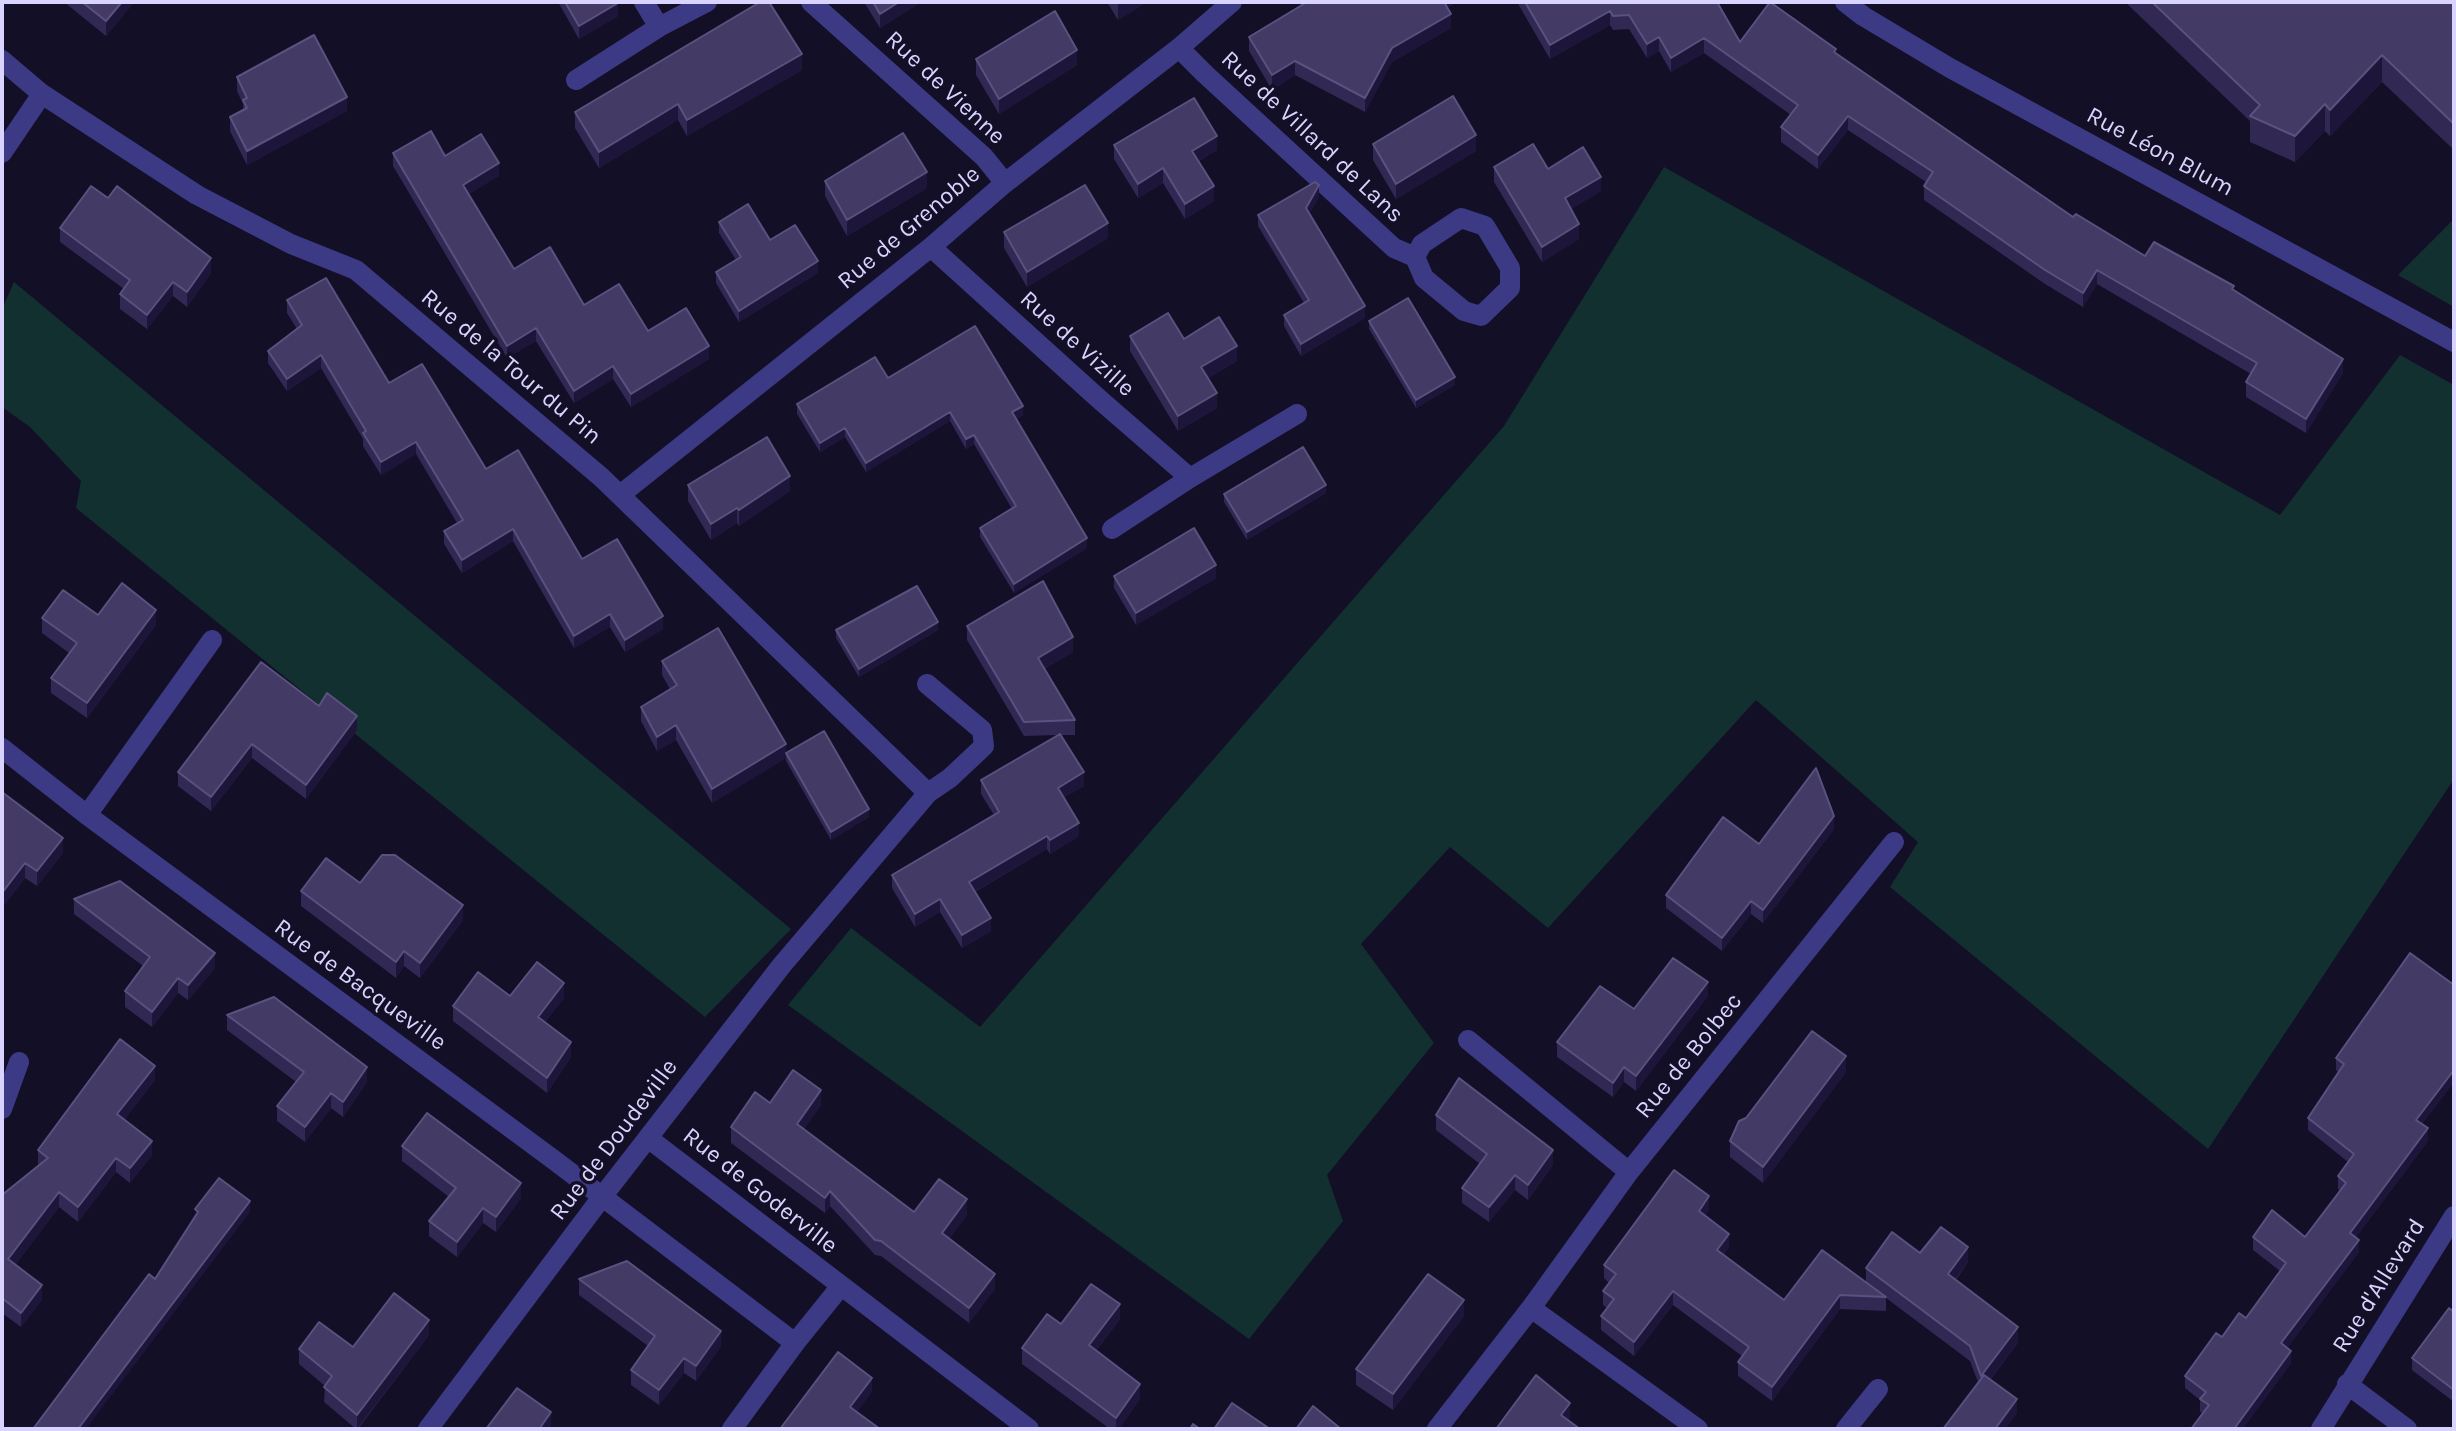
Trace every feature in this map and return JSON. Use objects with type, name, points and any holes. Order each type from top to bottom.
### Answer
[{"type":"street","points":[[644,2],[659,27]]},
{"type":"street","points":[[576,80],[659,27],[707,2]]},
{"type":"street","name":"Rue de Vienne","points":[[811,2],[984,157],[1005,183]]},
{"type":"street","name":"Rue de Grenoble","points":[[620,495],[931,247],[1005,183],[1179,48],[1232,2]]},
{"type":"street","name":"Rue Léon Blum","points":[[1845,2],[1950,68],[2454,342]]},
{"type":"street","name":"Rue de Villard de Lans","points":[[1179,48],[1394,248],[1415,257],[1424,278],[1464,311],[1481,316],[1510,288],[1510,268],[1485,226],[1461,218],[1422,244],[1415,257]]},
{"type":"street","name":"Rue de la Tour du Pin","points":[[2,60],[42,94],[197,195],[291,244],[356,270],[590,467],[928,793]]},
{"type":"street","points":[[2,153],[42,94]]},
{"type":"street","name":"Rue de Vizille","points":[[931,247],[1190,478]]},
{"type":"street","points":[[1112,529],[1297,414]]},
{"type":"street","points":[[87,815],[212,640]]},
{"type":"street","points":[[927,684],[982,730],[984,746],[950,778],[928,793]]},
{"type":"street","name":"Rue de Bacqueville","points":[[2,748],[87,815],[602,1197]]},
{"type":"street","name":"Rue de Doudeville","points":[[428,1429],[782,965],[928,793]]},
{"type":"street","name":"Rue de Bolbec","points":[[1437,1429],[1531,1308],[1629,1172],[1894,842]]},
{"type":"street","points":[[1468,1040],[1629,1172]]},
{"type":"street","points":[[2,1109],[19,1062]]},
{"type":"street","name":"Rue de Goderville","points":[[648,1138],[1029,1429]]},
{"type":"street","points":[[602,1197],[795,1343]]},
{"type":"street","name":"Rue d'Allevard","points":[[2321,1429],[2454,1216]]},
{"type":"street","name":"Rue de Goderville","points":[[732,1429],[841,1286]]},
{"type":"street","points":[[1531,1308],[1698,1429]]},
{"type":"street","name":"Rue d'Allevard","points":[[2347,1384],[2407,1429]]},
{"type":"street","points":[[1846,1429],[1878,1389]]},
{"type":"green space","points":[[1664,167],[2280,515],[2400,355],[2454,385],[2454,779],[2208,1149],[1890,887],[1918,842],[1756,700],[1548,928],[1450,847],[1361,944],[1434,1043],[1327,1175],[1343,1221],[1249,1339],[788,1005],[851,928],[980,1027],[1504,426]]},
{"type":"green space","points":[[2454,219],[2454,307],[2398,275]]},
{"type":"green space","points":[[14,282],[791,929],[705,1017],[76,508],[81,481],[30,427],[2,407],[2,309]]},
{"type":"building","points":[[82,2],[122,2],[106,21]]},
{"type":"building","points":[[565,2],[617,2],[618,3],[579,26]]},
{"type":"building","points":[[760,2],[769,2],[802,54],[687,120],[678,104],[599,152],[575,112]]},
{"type":"building","points":[[873,2],[899,2],[880,14]]},
{"type":"building","points":[[1307,2],[1444,2],[1451,14],[1392,48],[1365,98],[1295,61],[1272,75],[1249,37]]},
{"type":"building","points":[[1525,2],[1717,2],[1740,42],[1770,2],[1836,49],[1834,52],[2073,217],[2076,214],[2145,256],[2154,242],[2234,286],[2232,289],[2343,359],[2306,419],[2246,382],[2257,363],[2097,270],[2083,293],[2045,270],[1924,186],[1933,172],[1848,116],[1818,155],[1781,127],[1798,105],[1704,38],[1671,58],[1659,37],[1647,44],[1629,15],[1613,16],[1610,11],[1550,45]]},
{"type":"building","points":[[2152,2],[2454,2],[2454,124],[2382,55],[2330,110],[2325,104],[2295,136],[2250,116],[2260,105]]},
{"type":"building","points":[[1055,11],[1077,50],[999,99],[976,59]]},
{"type":"building","points":[[314,35],[347,97],[247,151],[230,117],[247,108],[243,100],[247,98],[237,77]]},
{"type":"building","points":[[1453,96],[1476,135],[1396,184],[1373,144]]},
{"type":"building","points":[[1194,98],[1217,136],[1192,151],[1214,186],[1185,204],[1163,168],[1138,184],[1114,145]]},
{"type":"building","points":[[431,131],[445,156],[481,134],[499,163],[463,185],[514,269],[550,247],[584,305],[619,284],[648,331],[686,308],[709,346],[631,394],[613,366],[574,391],[536,328],[507,346],[393,153]]},
{"type":"building","points":[[903,133],[927,172],[847,220],[825,181]]},
{"type":"building","points":[[1533,144],[1548,169],[1583,147],[1601,177],[1565,198],[1579,224],[1542,247],[1494,167]]},
{"type":"building","points":[[1315,182],[1319,185],[1306,208],[1365,306],[1301,344],[1284,315],[1309,300],[1258,215]]},
{"type":"building","points":[[1085,185],[1108,223],[1027,272],[1004,232]]},
{"type":"building","points":[[91,186],[108,198],[117,186],[211,258],[187,292],[173,282],[147,315],[120,294],[130,280],[60,228]]},
{"type":"building","points":[[748,204],[770,240],[795,225],[818,261],[739,311],[716,272],[741,257],[719,222]]},
{"type":"building","points":[[326,278],[389,383],[422,364],[486,469],[518,450],[582,559],[617,539],[663,616],[625,640],[610,614],[574,636],[513,529],[462,560],[444,531],[463,520],[416,442],[381,462],[321,355],[287,379],[268,351],[302,325],[287,300]]},
{"type":"building","points":[[1408,298],[1455,377],[1416,400],[1369,321]]},
{"type":"building","points":[[1168,313],[1184,339],[1219,317],[1237,346],[1201,367],[1217,393],[1178,416],[1130,336]]},
{"type":"building","points":[[975,326],[1023,406],[1012,412],[1087,538],[1014,584],[980,528],[1016,506],[974,435],[966,439],[950,412],[866,463],[845,428],[820,443],[797,404],[875,357],[888,378]]},
{"type":"building","points":[[767,437],[790,476],[739,510],[737,508],[711,524],[688,485]]},
{"type":"building","points":[[1303,447],[1326,485],[1247,532],[1224,494]]},
{"type":"building","points":[[1194,528],[1216,565],[1136,613],[1114,576]]},
{"type":"building","points":[[1043,581],[1073,637],[1038,658],[1075,720],[1024,722],[967,626]]},
{"type":"building","points":[[122,583],[156,610],[87,703],[51,678],[77,643],[42,618],[63,590],[98,615]]},
{"type":"building","points":[[917,586],[938,622],[859,669],[836,630]]},
{"type":"building","points":[[718,628],[786,744],[712,789],[676,725],[657,737],[641,707],[677,685],[662,661]]},
{"type":"building","points":[[261,662],[319,706],[327,693],[357,716],[306,785],[252,744],[211,797],[178,772]]},
{"type":"building","points":[[824,731],[869,809],[831,832],[786,753]]},
{"type":"building","points":[[1060,734],[1084,772],[1058,788],[1079,823],[1050,840],[1047,836],[969,882],[991,918],[962,935],[940,899],[915,914],[892,875],[999,812],[981,780]]},
{"type":"building","points":[[1816,768],[1834,816],[1763,910],[1751,901],[1722,938],[1666,895],[1723,817],[1759,844]]},
{"type":"building","points":[[2,792],[63,838],[37,871],[25,863],[2,893]]},
{"type":"building","points":[[382,855],[395,855],[463,905],[420,963],[404,951],[396,962],[301,891],[326,858],[360,883]]},
{"type":"building","points":[[120,881],[215,953],[188,985],[178,978],[152,1012],[125,991],[150,957],[74,899]]},
{"type":"building","points":[[2410,953],[2454,985],[2454,1070],[2416,1120],[2428,1128],[2350,1233],[2359,1240],[2281,1343],[2291,1351],[2234,1429],[2191,1429],[2209,1405],[2200,1399],[2206,1392],[2185,1376],[2216,1333],[2222,1337],[2239,1313],[2246,1318],[2286,1263],[2253,1237],[2272,1210],[2305,1237],[2346,1183],[2338,1176],[2354,1154],[2308,1118],[2344,1064],[2336,1058]]},
{"type":"building","points":[[1673,958],[1708,982],[1636,1076],[1624,1067],[1613,1083],[1557,1042],[1600,986],[1634,1009]]},
{"type":"building","points":[[537,962],[564,983],[538,1017],[571,1042],[547,1078],[453,1006],[478,972],[510,996]]},
{"type":"building","points":[[274,997],[367,1067],[343,1102],[331,1093],[305,1127],[277,1106],[304,1072],[227,1015]]},
{"type":"building","points":[[1812,1031],[1846,1056],[1763,1167],[1730,1141],[1739,1121],[1746,1118]]},
{"type":"building","points":[[120,1039],[155,1066],[117,1114],[152,1141],[130,1168],[116,1158],[78,1207],[59,1192],[8,1259],[42,1285],[21,1313],[2,1298],[2,1195],[48,1158],[38,1150]]},
{"type":"building","points":[[793,1070],[821,1090],[797,1124],[914,1212],[939,1179],[967,1199],[942,1233],[995,1274],[969,1308],[881,1241],[875,1240],[830,1191],[825,1198],[731,1127],[755,1092],[770,1103]]},
{"type":"building","points":[[1459,1078],[1553,1150],[1528,1185],[1515,1175],[1489,1207],[1462,1188],[1487,1154],[1436,1115]]},
{"type":"building","points":[[427,1113],[521,1183],[496,1217],[483,1208],[457,1242],[429,1221],[456,1188],[402,1146]]},
{"type":"building","points":[[1674,1170],[1709,1196],[1699,1211],[1729,1234],[1717,1250],[1784,1300],[1822,1250],[1886,1297],[1840,1295],[1772,1387],[1738,1362],[1749,1347],[1673,1291],[1634,1342],[1601,1316],[1614,1299],[1603,1291],[1616,1274],[1604,1265]]},
{"type":"building","points":[[219,1178],[250,1201],[78,1429],[33,1429],[149,1274],[155,1279],[198,1212],[195,1209]]},
{"type":"building","points":[[1941,1227],[1968,1247],[1948,1274],[2018,1327],[1981,1376],[1970,1346],[1866,1268],[1892,1232],[1920,1253]]},
{"type":"building","points":[[627,1261],[721,1331],[696,1366],[684,1358],[659,1390],[631,1370],[655,1336],[579,1279]]},
{"type":"building","points":[[1428,1274],[1464,1300],[1393,1394],[1356,1369]]},
{"type":"building","points":[[1091,1284],[1120,1304],[1089,1345],[1140,1384],[1116,1418],[1022,1348],[1047,1314],[1061,1324]]},
{"type":"building","points":[[394,1293],[429,1320],[357,1415],[324,1387],[332,1376],[299,1349],[319,1322],[353,1347]]},
{"type":"building","points":[[2449,1308],[2454,1312],[2454,1390],[2412,1358]]},
{"type":"building","points":[[838,1352],[872,1378],[850,1407],[880,1429],[780,1429]]},
{"type":"building","points":[[1536,1375],[1570,1403],[1561,1415],[1580,1429],[1496,1429]]},
{"type":"building","points":[[1984,1375],[2017,1399],[1995,1429],[1943,1429]]},
{"type":"building","points":[[517,1388],[551,1412],[541,1429],[486,1429]]},
{"type":"building","points":[[1232,1403],[1270,1429],[1214,1429]]},
{"type":"building","points":[[1313,1406],[1341,1429],[1296,1429]]}]
